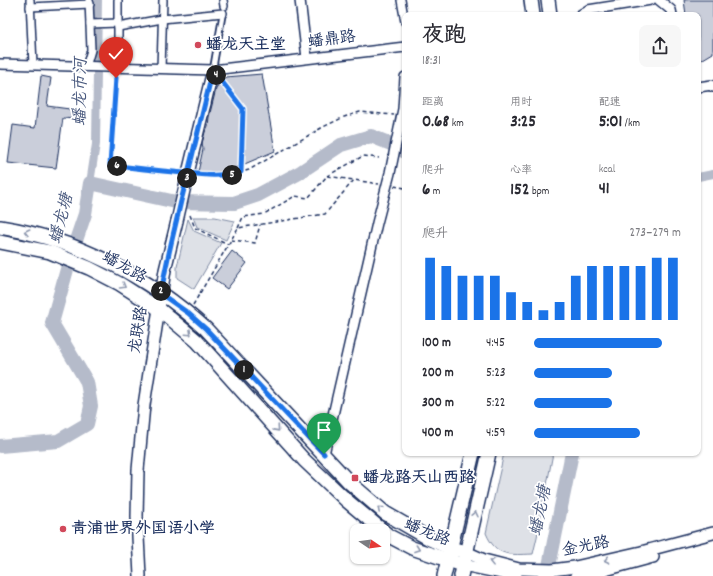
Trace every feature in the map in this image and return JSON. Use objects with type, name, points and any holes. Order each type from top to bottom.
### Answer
[{"type":"main road","points":[[531,0],[533,12]]},
{"type":"main road","points":[[548,0],[550,12]]},
{"type":"main road","name":"蟠龙路","points":[[0,227],[53,239],[91,254],[131,274],[188,313],[211,335],[349,482],[385,514],[430,539],[463,564]]},
{"type":"main road","name":"蟠龙路","points":[[0,242],[50,252],[89,268],[120,284],[159,309],[197,341],[304,460],[346,500],[389,536],[412,548],[449,554]]},
{"type":"main road","points":[[444,576],[472,456]]},
{"type":"main road","points":[[463,564],[488,456]]},
{"type":"street","points":[[118,0],[118,68]]},
{"type":"street","points":[[160,69],[163,0]]},
{"type":"street","points":[[300,0],[307,58]]},
{"type":"street","points":[[401,0],[403,12]]},
{"type":"street","points":[[585,12],[588,10],[651,0]]},
{"type":"street","points":[[663,1],[671,12]]},
{"type":"street","points":[[33,66],[30,4],[90,2],[91,50],[86,67]]},
{"type":"street","points":[[90,24],[118,25],[162,19],[224,5]]},
{"type":"street","name":"蟠鼎路","points":[[1,66],[213,70],[402,47]]},
{"type":"street","name":"龙联路","points":[[140,576],[137,517],[138,470],[144,405],[165,270],[213,70]]},
{"type":"street","points":[[701,87],[713,85]]},
{"type":"street","points":[[324,454],[390,173],[402,108]]},
{"type":"street","name":"金光路","points":[[518,573],[552,570],[575,572],[641,552],[713,533]]},
{"type":"street","points":[[575,572],[594,573],[713,541]]},
{"type":"street","name":"蟠龙路","points":[[463,564],[518,573]]},
{"type":"lane","points":[[213,70],[224,5]]},
{"type":"path","points":[[213,70],[243,109],[241,172]]},
{"type":"path","points":[[116,78],[110,165],[227,176],[249,170],[323,127],[344,117],[360,112],[381,113],[401,119]]},
{"type":"path","points":[[188,313],[244,217],[264,214],[295,196],[308,198],[327,176],[363,156],[379,158]]},
{"type":"path","points":[[327,176],[402,188]]},
{"type":"path","points":[[238,228],[325,214],[354,180]]},
{"type":"path","points":[[190,215],[195,228],[228,244]]},
{"type":"path","points":[[231,240],[255,243],[261,224]]},
{"type":"shaded area","points":[[193,217],[215,217],[235,221],[226,240],[197,227]]},
{"type":"shaded area","points":[[188,219],[194,231],[221,243],[194,289],[177,278],[177,267]]},
{"type":"shaded area","points":[[503,456],[552,456],[533,554],[517,555],[505,553],[494,547],[486,533]]},
{"type":"building","points":[[684,0],[713,0],[713,53],[701,60],[701,12],[686,12]]},
{"type":"building","points":[[262,74],[275,151],[221,173],[198,172],[203,149],[202,143],[208,126],[216,89],[219,83],[226,77]]},
{"type":"building","points":[[41,76],[51,78],[47,106],[85,111],[85,120],[63,118],[56,168],[8,163],[13,125],[35,128]]},
{"type":"building","points":[[232,251],[247,263],[227,289],[212,278]]},
{"type":"waterway","name":"蟠龙市河","points":[[90,183],[96,144],[98,0]]},
{"type":"waterway","name":"蟠龙塘","points":[[0,446],[58,441],[87,424],[91,406],[87,382],[52,323],[71,255],[85,214],[90,183],[176,202],[234,203],[258,195],[299,173],[341,145],[371,136],[402,150]]},
{"type":"waterway","points":[[701,176],[713,174]]},
{"type":"waterway","name":"蟠龙塘","points":[[547,576],[571,456]]},
{"type":"place","name":"蟠龙天主堂","points":[[198,45]]},
{"type":"place","name":"蟠龙路天山西路","points":[[355,478]]},
{"type":"place","name":"青浦世界外国语小学","points":[[63,529]]},
{"type":"route","points":[[116,78],[110,165],[177,172],[200,174],[227,176],[241,172],[243,109],[213,70],[201,122],[188,173],[165,270],[161,294],[188,313],[206,329],[324,454]]}]
